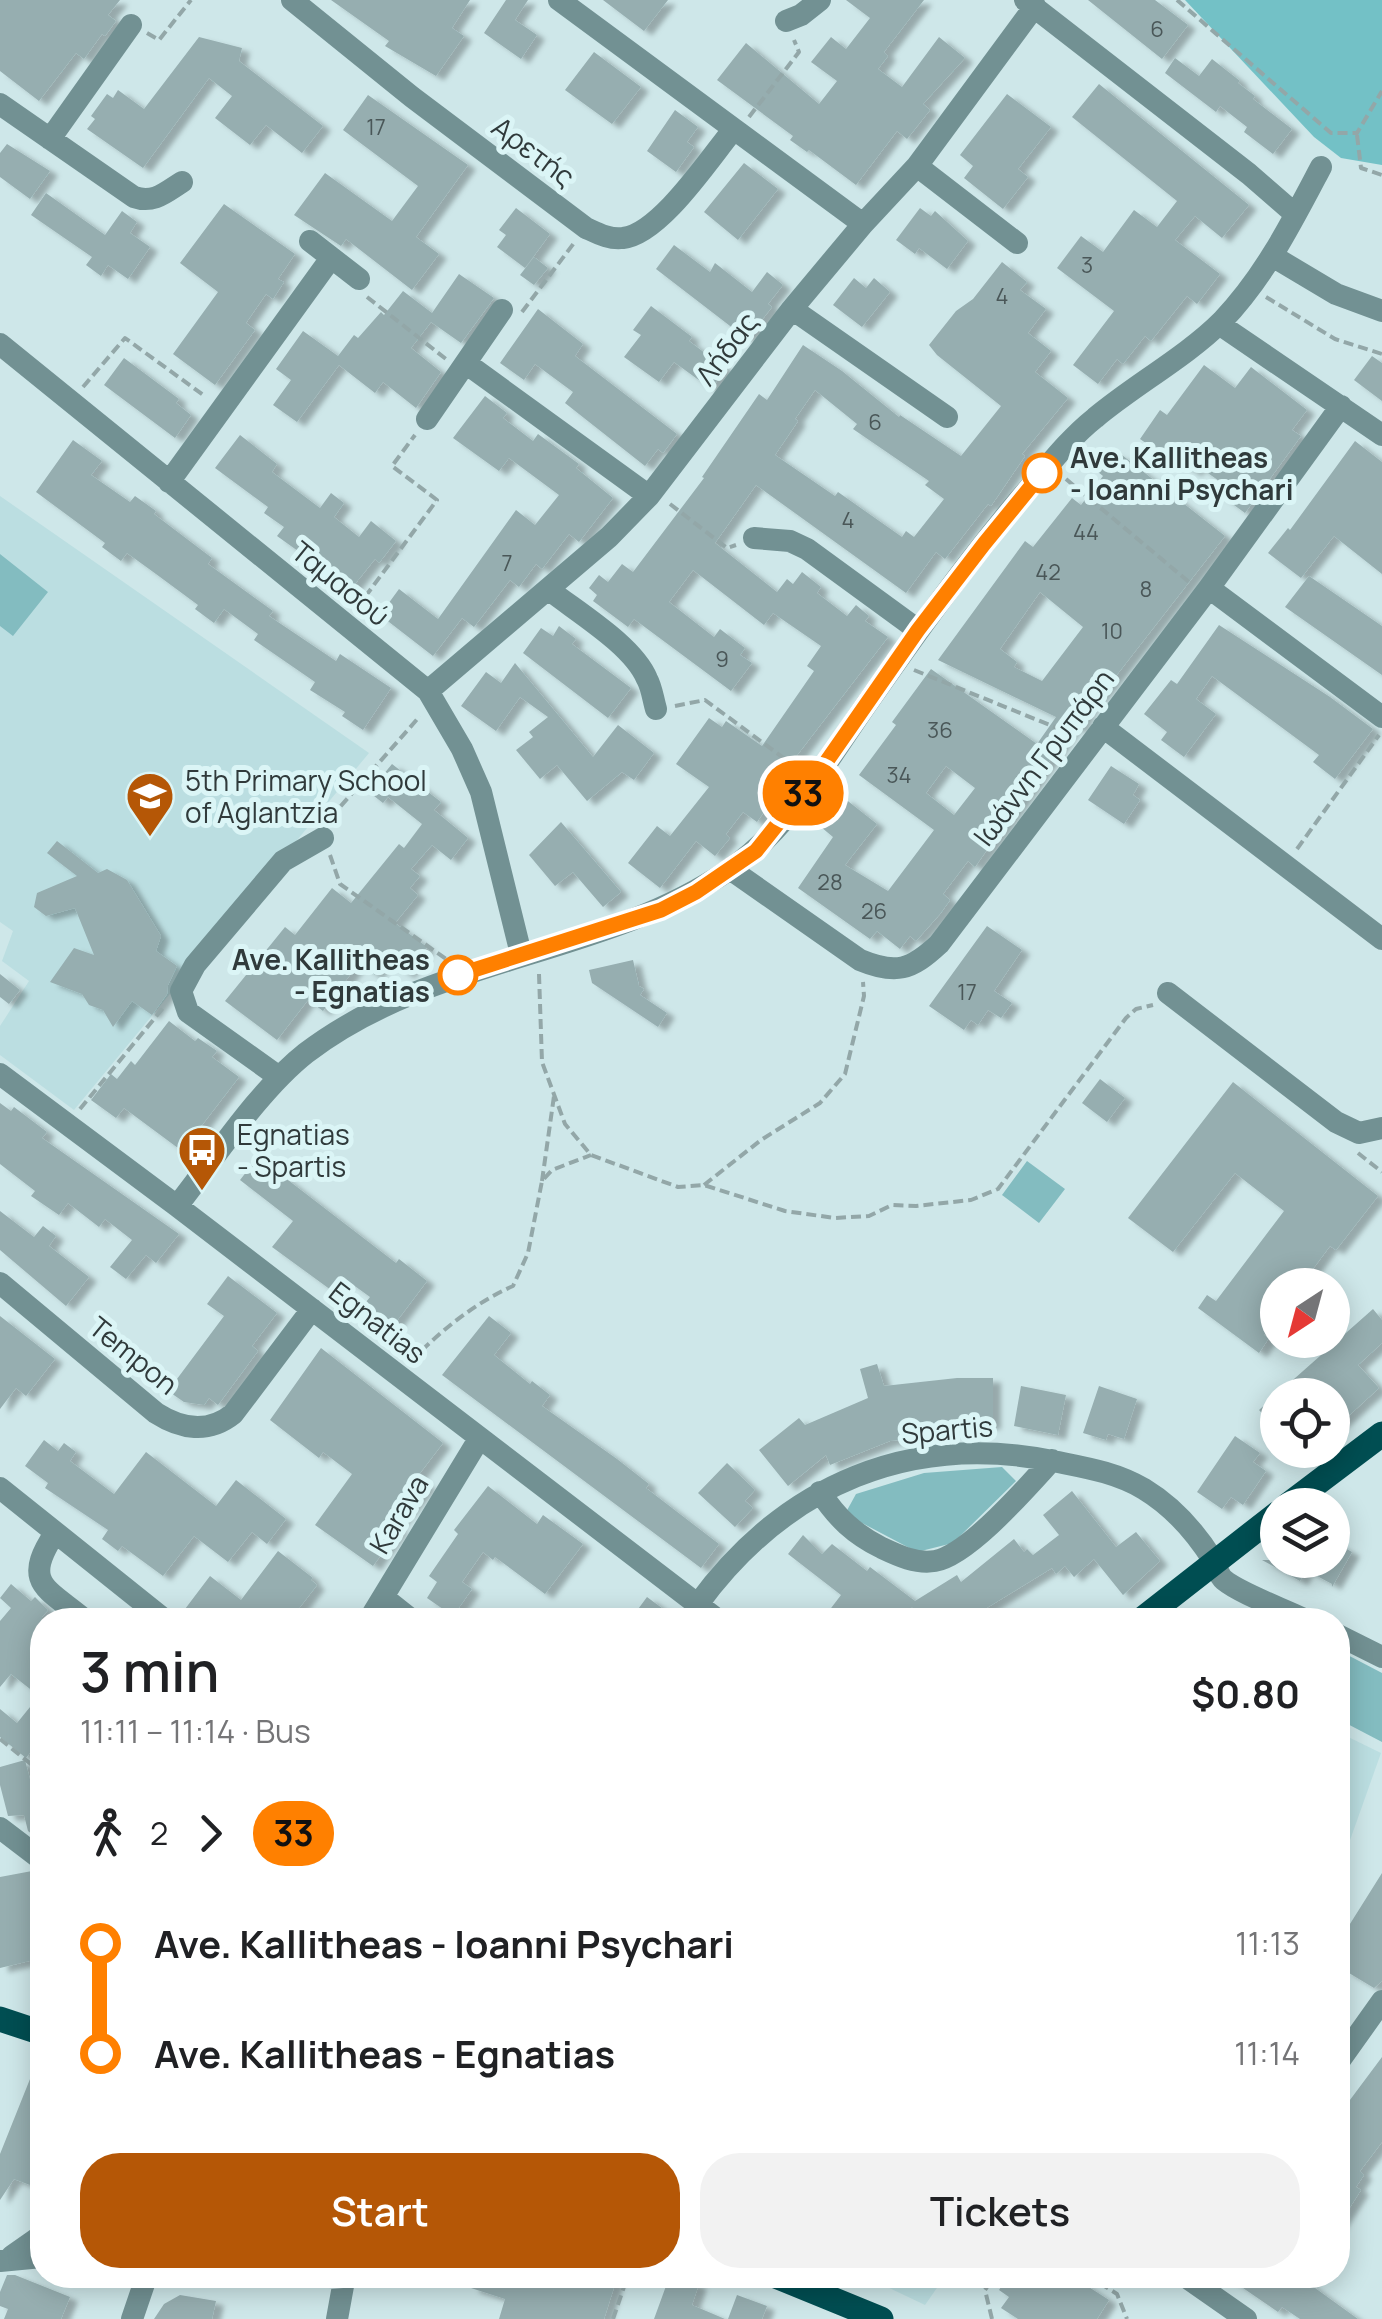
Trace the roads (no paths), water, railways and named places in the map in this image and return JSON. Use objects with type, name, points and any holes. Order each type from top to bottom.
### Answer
[{"type":"main road","points":[[1311,1488],[1382,1434]]},
{"type":"main road","points":[[1156,1608],[1260,1527]]},
{"type":"main road","points":[[0,2019],[30,2029]]},
{"type":"main road","points":[[805,2288],[881,2319]]},
{"type":"street","name":"Αρετής","points":[[292,0],[412,97],[586,228],[620,239],[656,222],[735,131]]},
{"type":"street","points":[[558,0],[862,224]]},
{"type":"street","points":[[786,20],[801,15],[820,0]]},
{"type":"street","points":[[1030,3],[1260,182],[1295,214]]},
{"type":"street","name":"Λήδας","points":[[431,696],[609,537],[651,493],[792,309],[862,224],[917,166],[1030,3]]},
{"type":"street","points":[[50,139],[131,24]]},
{"type":"street","points":[[0,104],[134,197],[154,199],[182,182]]},
{"type":"street","points":[[917,166],[1017,243]]},
{"type":"street","points":[[177,1206],[279,1077],[306,1053],[386,1004],[459,974],[661,910],[756,851],[814,780],[918,630],[1049,466],[1091,420],[1219,324],[1250,288],[1274,257],[1321,167]]},
{"type":"street","points":[[310,241],[359,279]]},
{"type":"street","points":[[1274,257],[1336,294],[1382,311]]},
{"type":"street","points":[[168,482],[332,258]]},
{"type":"street","points":[[792,309],[947,417]]},
{"type":"street","points":[[427,419],[502,310]]},
{"type":"street","points":[[1219,324],[1382,435]]},
{"type":"street","name":"Ταμασού","points":[[0,344],[431,696],[481,792],[530,952]]},
{"type":"street","points":[[464,368],[651,493]]},
{"type":"street","name":"Ιωάννη Γρυπάρη","points":[[730,869],[860,960],[882,969],[903,969],[922,960],[939,944],[1207,591],[1341,406]]},
{"type":"street","points":[[754,538],[790,541],[807,549],[918,630]]},
{"type":"street","points":[[548,589],[619,644],[640,666],[656,709]]},
{"type":"street","points":[[1207,591],[1382,717]]},
{"type":"street","points":[[1098,734],[1380,932]]},
{"type":"street","points":[[279,1077],[188,1012],[181,991],[195,965],[283,861],[324,838]]},
{"type":"street","points":[[1161,999],[1336,1122],[1359,1132],[1382,1128]]},
{"type":"street","name":"Egnatias","points":[[0,1074],[703,1608]]},
{"type":"street","name":"Tempon","points":[[0,1283],[156,1413],[195,1428],[222,1422],[232,1414],[312,1309]]},
{"type":"street","name":"Karava","points":[[376,1608],[479,1438]]},
{"type":"street","name":"Spartis","points":[[698,1604],[734,1559],[784,1516],[851,1475],[897,1462],[944,1455],[1020,1454],[1112,1473],[1144,1489],[1170,1507],[1224,1580],[1281,1608]]},
{"type":"street","points":[[820,1492],[838,1518],[870,1542],[909,1559],[934,1561],[963,1546],[1008,1508],[1052,1460]]},
{"type":"street","points":[[0,1488],[150,1608]]},
{"type":"street","points":[[55,1534],[38,1563],[38,1575],[44,1586],[71,1608]]},
{"type":"street","points":[[383,1597],[397,1608]]},
{"type":"street","points":[[0,1828],[30,1851]]},
{"type":"street","points":[[1350,2046],[1382,2001]]},
{"type":"street","points":[[4,2260],[30,2244]]},
{"type":"street","points":[[4,2260],[30,2258]]},
{"type":"street","points":[[132,2319],[143,2288]]},
{"type":"street","points":[[338,2319],[342,2288]]},
{"type":"street","points":[[1204,2288],[1246,2319]]},
{"type":"place","name":"Ave. Kallitheas - Ioanni Psychari","points":[[1042,473]]},
{"type":"place","name":"5th Primary School of Aglantzia","points":[[150,838]]},
{"type":"place","name":"Ave. Kallitheas - Egnatias","points":[[458,975]]},
{"type":"place","name":"Egnatias - Spartis","points":[[202,1192]]}]
